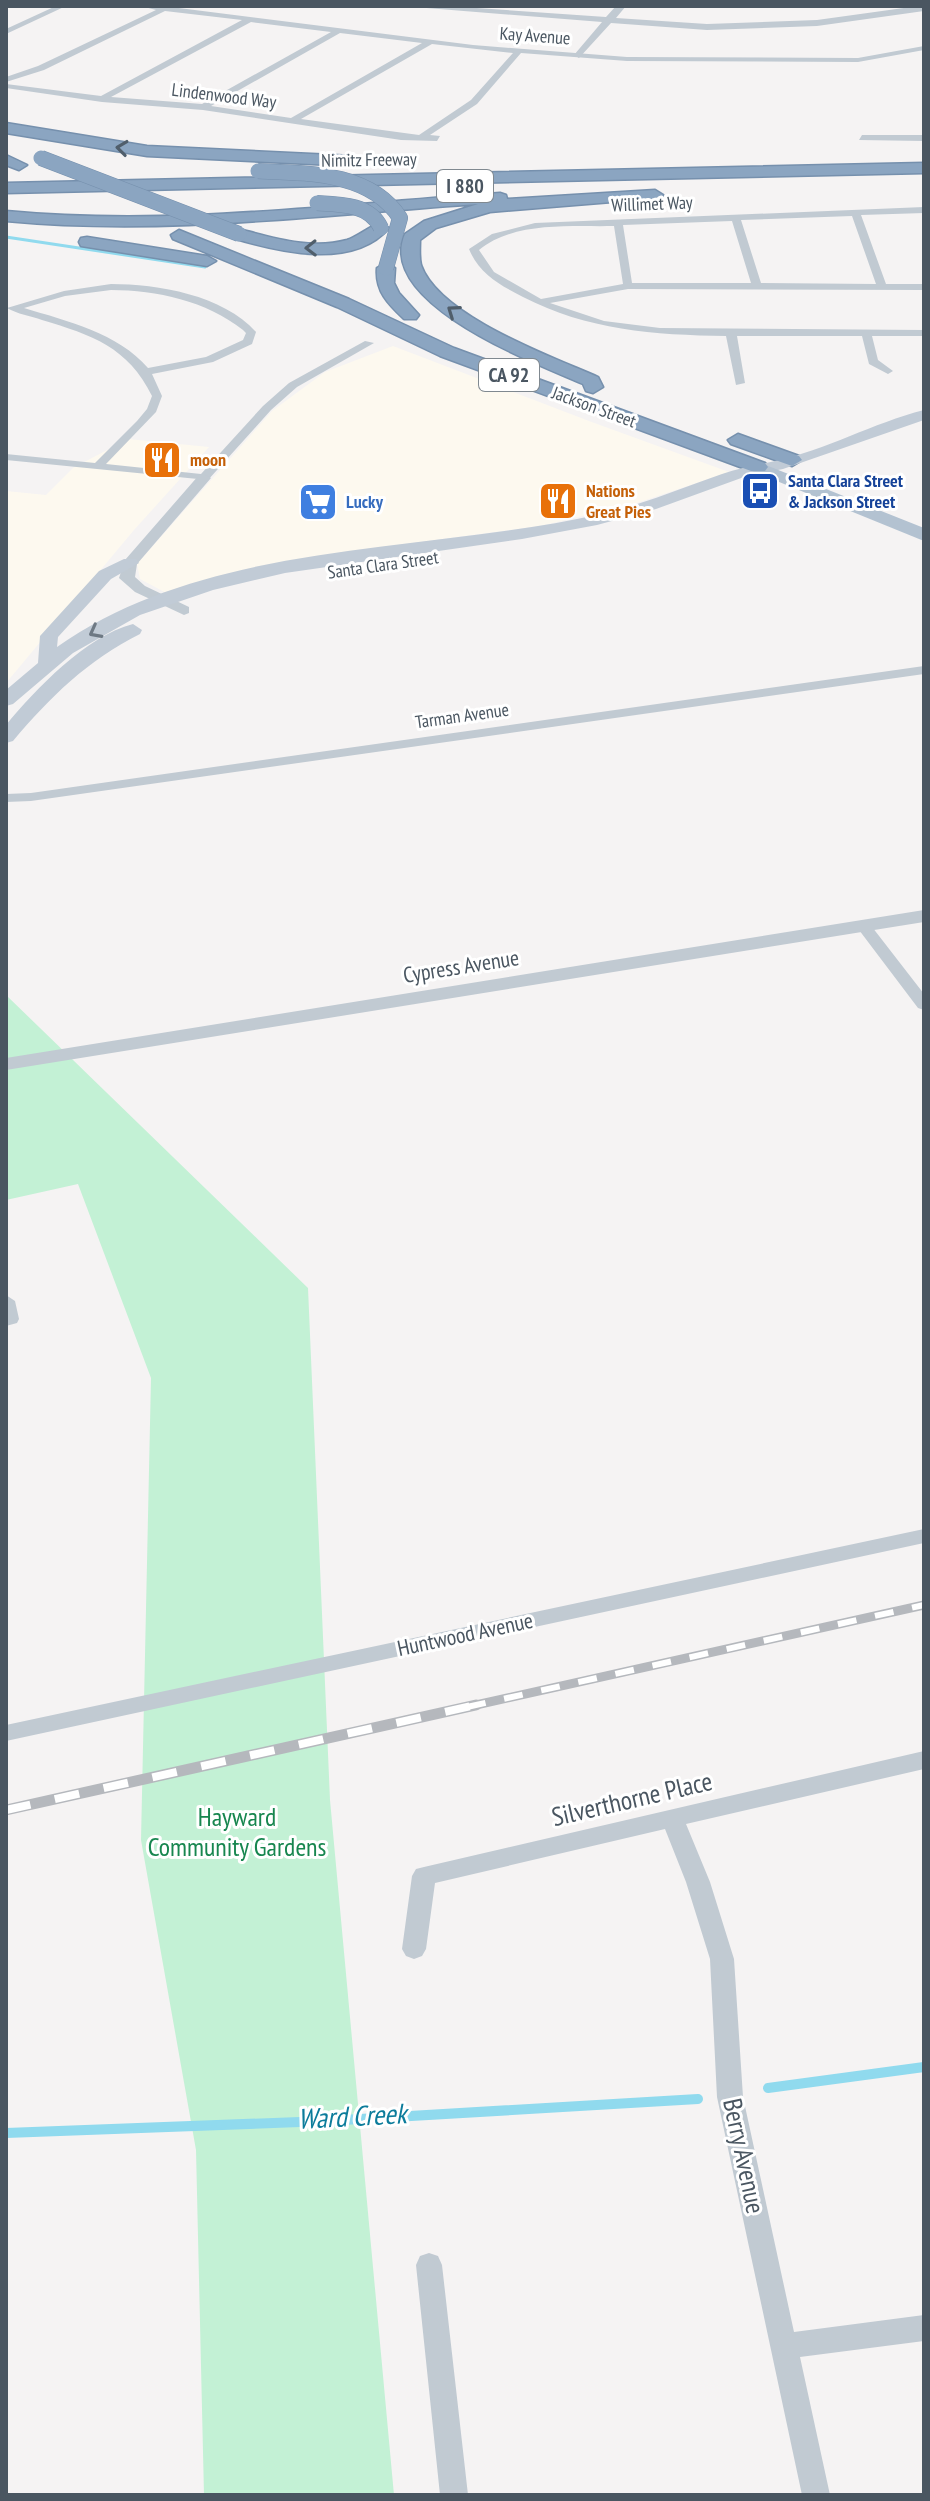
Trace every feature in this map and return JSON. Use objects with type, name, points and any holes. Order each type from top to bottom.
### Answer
[{"type":"highway","points":[[6,128],[147,151],[376,162]]},
{"type":"highway","name":"CA 92","points":[[6,145],[95,180],[219,250]]},
{"type":"highway","points":[[405,163],[480,165]]},
{"type":"highway","points":[[9,166],[864,165],[901,168]]},
{"type":"highway","points":[[9,166],[258,171],[336,179],[367,188],[391,201],[400,218],[383,284],[390,296],[410,315]]},
{"type":"highway","name":"CA 92","points":[[9,166],[179,235],[410,315],[593,387]]},
{"type":"highway","name":"Nimitz Freeway","points":[[6,188],[901,168],[924,174]]},
{"type":"highway","name":"I 880","points":[[858,170],[924,174]]},
{"type":"highway","name":"Nimitz Freeway","points":[[6,197],[770,184],[924,174]]},
{"type":"highway","name":"I 880","points":[[6,197],[924,174]]},
{"type":"highway","points":[[8,221],[317,203],[366,212],[376,218],[381,228],[369,237],[325,248],[276,246],[239,234],[95,180]]},
{"type":"highway","points":[[747,190],[770,184]]},
{"type":"highway","points":[[8,221],[103,225],[204,223],[467,200],[607,193],[626,187]]},
{"type":"highway","points":[[593,387],[591,381],[476,327],[431,295],[418,281],[408,259],[411,238],[417,231],[436,221],[479,209],[680,194]]},
{"type":"highway","points":[[8,221],[142,249],[219,250],[339,293],[539,378],[775,466]]},
{"type":"highway","name":"Jackson Street","points":[[219,250],[289,289],[343,303],[447,352],[775,466]]},
{"type":"highway","name":"Jackson Street","points":[[593,387],[775,466]]},
{"type":"main road","name":"Santa Clara Street","points":[[9,729],[40,695],[81,662],[175,605],[226,582],[329,558],[597,520],[775,466],[924,415]]},
{"type":"main road","name":"CA 92","points":[[775,466],[818,471]]},
{"type":"main road","name":"CA 92","points":[[775,466],[924,535]]},
{"type":"main road","points":[[46,661],[49,636],[105,575],[130,563]]},
{"type":"main road","name":"Santa Clara Street","points":[[6,700],[46,661],[100,629],[175,605]]},
{"type":"street","points":[[6,32],[62,6]]},
{"type":"street","name":"Kay Avenue","points":[[145,6],[430,42],[579,55],[670,60],[858,60],[923,49]]},
{"type":"street","points":[[407,6],[707,27],[777,26],[924,8]]},
{"type":"street","points":[[438,6],[685,23],[786,22],[912,6]]},
{"type":"street","points":[[579,55],[621,6]]},
{"type":"street","points":[[6,83],[164,8]]},
{"type":"street","points":[[102,99],[250,19]]},
{"type":"street","points":[[203,107],[339,30]]},
{"type":"street","points":[[292,121],[430,42]]},
{"type":"street","points":[[423,136],[474,102],[519,51]]},
{"type":"street","name":"Lindenwood Way","points":[[6,83],[102,99],[203,107],[401,137],[437,138]]},
{"type":"street","points":[[862,138],[924,138]]},
{"type":"street","name":"Willimet Way","points":[[539,302],[490,274],[478,262],[474,249],[487,238],[506,231],[618,221],[924,210]]},
{"type":"street","points":[[855,212],[882,287]]},
{"type":"street","points":[[735,217],[757,286]]},
{"type":"street","points":[[618,221],[628,286]]},
{"type":"street","points":[[10,308],[76,291],[136,286],[178,293],[228,315],[251,332],[248,342],[209,360],[146,372]]},
{"type":"street","points":[[539,302],[628,286],[924,287]]},
{"type":"street","points":[[539,302],[568,316],[627,330],[924,333]]},
{"type":"street","points":[[10,308],[100,339],[129,356],[146,372],[157,396],[152,410],[98,466]]},
{"type":"street","points":[[731,333],[740,383]]},
{"type":"street","points":[[866,333],[873,362],[888,371]]},
{"type":"street","points":[[175,605],[140,589],[127,578],[130,563],[267,408],[293,385],[369,343]]},
{"type":"street","points":[[6,457],[204,478]]},
{"type":"street","name":"Tarman Avenue","points":[[6,798],[31,797],[924,670]]},
{"type":"street","name":"Cypress Avenue","points":[[6,1064],[924,916]]},
{"type":"street","points":[[864,926],[924,1005]]},
{"type":"street","points":[[6,1301],[10,1319],[6,1320]]},
{"type":"street","name":"Huntwood Avenue","points":[[6,1733],[924,1536]]},
{"type":"street","name":"Silverthorne Place","points":[[414,1949],[424,1876],[924,1760]]},
{"type":"street","name":"Berry Avenue","points":[[672,1819],[698,1882],[722,1959],[730,2097],[816,2495]]},
{"type":"street","points":[[429,2265],[454,2495]]},
{"type":"street","points":[[786,2346],[924,2328]]},
{"type":"shaded area","points":[[393,346],[729,472],[634,504],[540,526],[345,552],[248,571],[170,595],[140,579],[137,564],[272,411],[325,372]]},
{"type":"shaded area","points":[[128,439],[209,447],[134,530],[6,683],[6,491],[46,495],[73,468]]},
{"type":"green space","name":"Hayward Community Gardens","points":[[6,995],[308,1288],[330,1800],[394,2495],[204,2495],[196,2150],[141,1840],[151,1378],[78,1184],[6,1200]]},
{"type":"waterway","points":[[6,237],[205,267]]},
{"type":"waterway","name":"Ward Creek","points":[[768,2088],[924,2067]]},
{"type":"waterway","name":"Ward Creek","points":[[6,2133],[326,2121],[698,2099]]},
{"type":"railway","points":[[467,1707],[924,1605]]},
{"type":"railway","points":[[6,1810],[476,1705]]},
{"type":"place","name":"moon","points":[[162,460]]},
{"type":"place","name":"Santa Clara Street & Jackson Street","points":[[760,491]]},
{"type":"place","name":"Nations Great Pies","points":[[558,501]]},
{"type":"place","name":"Lucky","points":[[318,502]]}]
